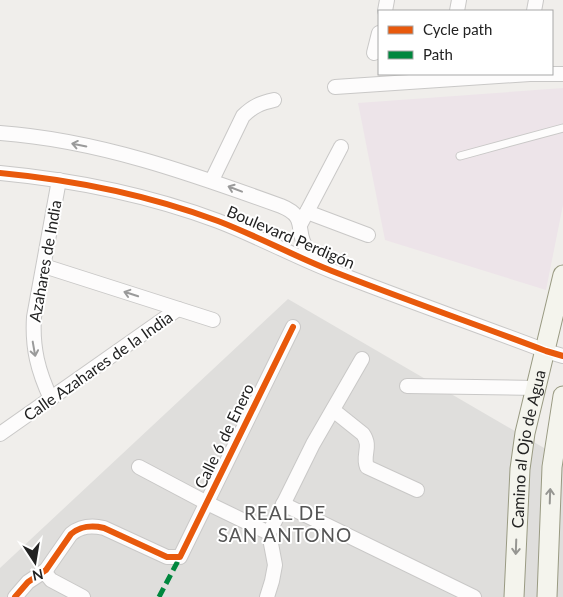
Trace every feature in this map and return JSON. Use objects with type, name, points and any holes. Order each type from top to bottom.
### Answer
[{"type":"street","points":[[374,54],[378,37]]},
{"type":"street","points":[[335,87],[515,75]]},
{"type":"street","points":[[212,180],[243,116],[258,104],[274,100]]},
{"type":"street","name":"Boulevard Perdigón","points":[[0,133],[35,136],[111,151],[212,180],[290,209],[296,215],[307,249],[331,270]]},
{"type":"street","points":[[300,225],[341,147]]},
{"type":"street","name":"Boulevard Perdigón","points":[[0,172],[109,189],[217,221],[331,270],[554,353]]},
{"type":"street","name":"Azahares de India","points":[[51,399],[43,382],[33,340],[34,317],[59,180]]},
{"type":"street","points":[[307,212],[368,235]]},
{"type":"street","name":"Calle Azahares de la India","points":[[44,266],[178,309]]},
{"type":"street","name":"Camino al Ojo de Agua","points":[[514,597],[520,469],[525,433],[536,388],[554,353],[563,275]]},
{"type":"street","points":[[178,309],[213,320]]},
{"type":"street","name":"Calle Azahares de la India","points":[[0,434],[178,309]]},
{"type":"street","name":"Calle 6 de Enero","points":[[46,570],[71,534],[77,529],[94,525],[167,557],[180,556],[293,327]]},
{"type":"street","points":[[266,597],[272,581],[274,564],[270,533],[305,458],[362,359]]},
{"type":"street","points":[[407,386],[536,388]]},
{"type":"street","name":"Camino al Ojo de Agua","points":[[547,597],[556,523],[552,467],[563,396]]},
{"type":"street","points":[[333,410],[363,434],[368,446],[365,461],[367,466],[417,490]]},
{"type":"street","points":[[139,467],[207,503],[270,533]]},
{"type":"street","points":[[283,504],[474,597]]},
{"type":"street","points":[[16,597],[28,582],[46,570],[47,576],[51,580],[82,597]]},
{"type":"lane","points":[[460,156],[563,128]]},
{"type":"shaded area","points":[[563,88],[563,205],[546,290],[385,240],[358,103]]},
{"type":"shaded area","points":[[288,299],[563,459],[563,597],[0,597],[0,568]]},
{"type":"marked path","points":[[159,597],[180,557]]},
{"type":"cycle path","points":[[0,173],[83,184],[138,196],[192,212],[233,227],[359,281],[563,356]]},
{"type":"cycle path","points":[[15,597],[28,582],[46,570],[71,534],[90,526],[104,528],[167,557],[180,557],[293,327]]},
{"type":"district","name":"REAL DE SAN ANTONO","points":[[285,524]]}]
